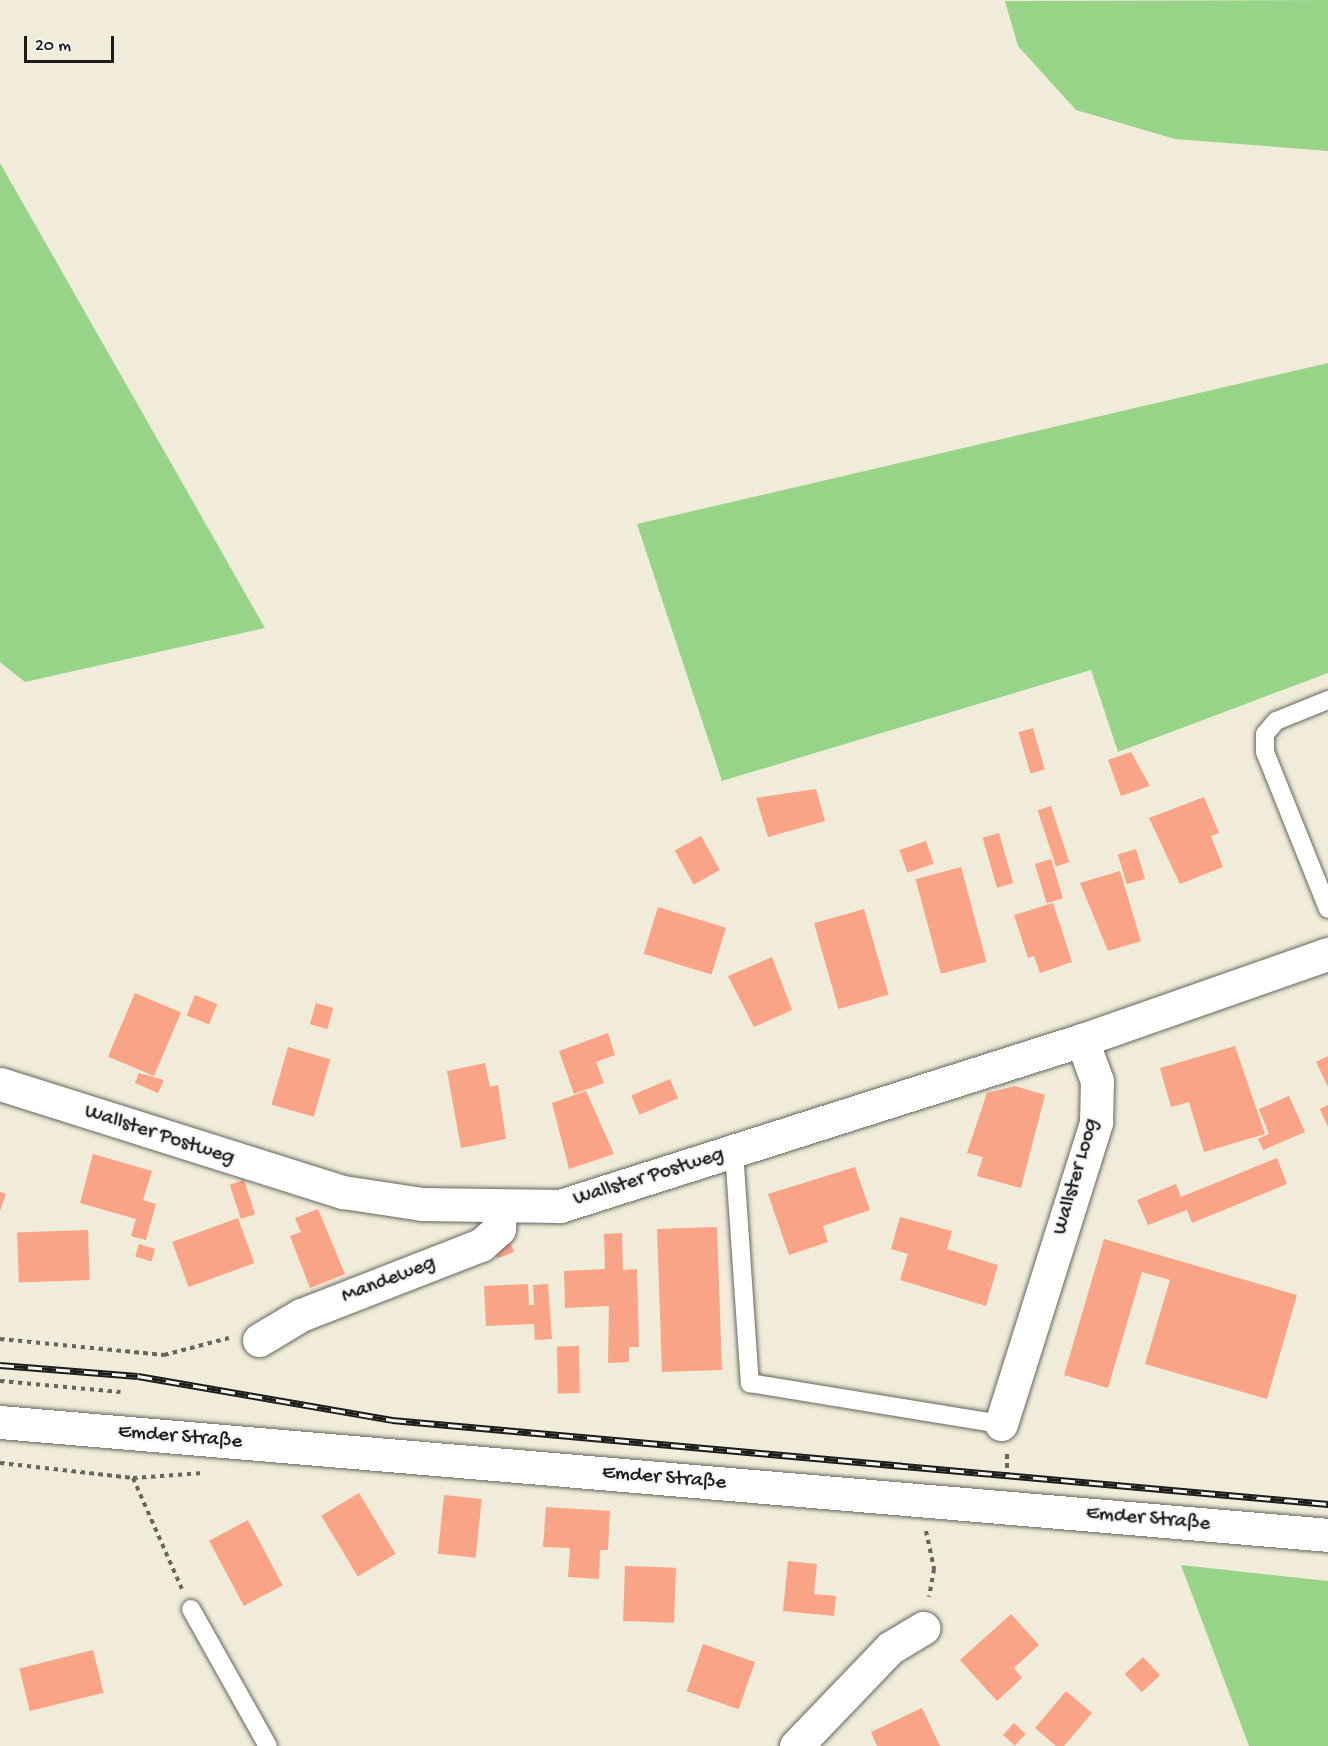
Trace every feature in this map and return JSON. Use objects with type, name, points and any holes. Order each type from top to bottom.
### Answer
[{"type":"street","points":[[1082,1040],[1328,954]]},
{"type":"street","name":"Wallster Postweg","points":[[0,1084],[343,1192],[500,1208],[561,1206],[1082,1040]]},
{"type":"street","name":"Wallster Loog","points":[[1001,1424],[1096,1122],[1097,1081],[1082,1040]]},
{"type":"street","name":"Mandeweg","points":[[259,1340],[301,1315],[481,1245],[499,1229],[500,1208]]},
{"type":"street","name":"Emder Straße","points":[[0,1422],[1328,1535]]},
{"type":"street","points":[[796,1746],[890,1647],[922,1628]]},
{"type":"lane","points":[[1328,700],[1276,721],[1265,734],[1265,752],[1328,909]]},
{"type":"lane","points":[[734,1151],[750,1383],[1001,1424]]},
{"type":"lane","points":[[191,1609],[268,1746]]},
{"type":"path","points":[[0,1339],[164,1355],[219,1338],[259,1340]]},
{"type":"path","points":[[0,1381],[120,1392]]},
{"type":"path","points":[[0,1463],[133,1478],[191,1609]]},
{"type":"path","points":[[922,1628],[934,1569],[925,1526]]},
{"type":"green space","points":[[1328,0],[1328,151],[1175,139],[1076,110],[1018,46],[1005,1]]},
{"type":"green space","points":[[0,163],[265,628],[25,682],[0,662]]},
{"type":"green space","points":[[1328,363],[1328,673],[1118,752],[1091,670],[722,781],[637,524]]},
{"type":"green space","points":[[1181,1565],[1328,1581],[1328,1746],[1249,1746]]},
{"type":"building","points":[[1033,728],[1045,769],[1030,773],[1019,732]]},
{"type":"building","points":[[1131,752],[1150,786],[1121,796],[1108,760]]},
{"type":"building","points":[[816,789],[825,821],[768,837],[756,798]]},
{"type":"building","points":[[1204,797],[1219,833],[1211,836],[1223,867],[1180,884],[1149,818]]},
{"type":"building","points":[[1051,806],[1069,862],[1056,866],[1038,810]]},
{"type":"building","points":[[999,833],[1013,883],[997,888],[983,838]]},
{"type":"building","points":[[701,836],[720,870],[694,885],[675,851]]},
{"type":"building","points":[[926,841],[934,864],[907,873],[900,850]]},
{"type":"building","points":[[1136,849],[1145,879],[1127,884],[1118,855]]},
{"type":"building","points":[[1051,859],[1063,898],[1047,903],[1035,864]]},
{"type":"building","points":[[961,867],[986,962],[941,974],[916,879]]},
{"type":"building","points":[[1120,871],[1141,941],[1108,951],[1080,883]]},
{"type":"building","points":[[1053,903],[1072,962],[1040,973],[1034,956],[1028,958],[1014,915]]},
{"type":"building","points":[[658,907],[726,928],[712,975],[644,954]]},
{"type":"building","points":[[864,909],[889,995],[839,1009],[814,923]]},
{"type":"building","points":[[772,957],[792,1010],[754,1027],[728,976]]},
{"type":"building","points":[[135,993],[181,1013],[154,1076],[108,1057]]},
{"type":"building","points":[[195,995],[217,1004],[209,1024],[187,1015]]},
{"type":"building","points":[[316,1003],[333,1008],[327,1029],[310,1024]]},
{"type":"building","points":[[608,1033],[615,1055],[596,1062],[604,1083],[574,1094],[559,1051]]},
{"type":"building","points":[[1235,1046],[1265,1134],[1204,1152],[1189,1102],[1171,1107],[1160,1068]]},
{"type":"building","points":[[288,1047],[330,1059],[314,1117],[271,1105]]},
{"type":"building","points":[[1328,1056],[1328,1087],[1316,1062]]},
{"type":"building","points":[[485,1063],[490,1087],[498,1085],[506,1139],[461,1148],[447,1071]]},
{"type":"building","points":[[139,1073],[164,1080],[158,1093],[135,1083]]},
{"type":"building","points":[[670,1079],[678,1098],[640,1115],[631,1095]]},
{"type":"building","points":[[1015,1086],[1045,1095],[1021,1188],[977,1176],[983,1157],[967,1153],[987,1093]]},
{"type":"building","points":[[586,1091],[614,1154],[569,1169],[552,1103]]},
{"type":"building","points":[[1289,1096],[1305,1132],[1263,1150],[1258,1139],[1269,1134],[1259,1109]]},
{"type":"building","points":[[1328,1105],[1328,1127],[1320,1109]]},
{"type":"building","points":[[93,1154],[152,1171],[143,1200],[156,1204],[146,1240],[131,1236],[136,1219],[80,1203]]},
{"type":"building","points":[[1277,1158],[1287,1184],[1192,1223],[1187,1210],[1148,1225],[1137,1200],[1176,1184],[1181,1197]]},
{"type":"building","points":[[855,1167],[870,1210],[823,1226],[828,1242],[789,1255],[768,1194]]},
{"type":"building","points":[[244,1180],[255,1214],[241,1219],[230,1185]]},
{"type":"building","points":[[0,1192],[6,1194],[0,1211]]},
{"type":"building","points":[[318,1209],[345,1274],[310,1288],[290,1236],[301,1232],[295,1218]]},
{"type":"building","points":[[900,1217],[952,1231],[947,1249],[998,1265],[986,1306],[900,1280],[908,1254],[891,1249]]},
{"type":"building","points":[[238,1218],[254,1263],[189,1287],[172,1242]]},
{"type":"building","points":[[717,1227],[722,1370],[662,1372],[657,1229]]},
{"type":"building","points":[[88,1230],[90,1280],[19,1282],[17,1232]]},
{"type":"building","points":[[622,1233],[623,1270],[637,1269],[639,1347],[629,1347],[629,1362],[608,1363],[609,1306],[565,1308],[564,1271],[605,1269],[604,1234]]},
{"type":"building","points":[[1104,1239],[1297,1295],[1267,1399],[1145,1364],[1170,1280],[1142,1272],[1108,1388],[1064,1375]]},
{"type":"building","points":[[510,1241],[514,1252],[497,1258],[493,1247]]},
{"type":"building","points":[[139,1244],[155,1249],[151,1261],[135,1256]]},
{"type":"building","points":[[528,1284],[529,1305],[534,1305],[533,1285],[548,1284],[552,1339],[535,1340],[534,1324],[486,1326],[484,1286]]},
{"type":"building","points":[[557,1346],[579,1346],[580,1393],[558,1393]]},
{"type":"building","points":[[359,1493],[396,1554],[358,1577],[321,1516]]},
{"type":"building","points":[[444,1495],[482,1499],[476,1558],[438,1554]]},
{"type":"building","points":[[546,1507],[610,1511],[608,1550],[600,1550],[599,1579],[568,1577],[570,1548],[543,1547]]},
{"type":"building","points":[[248,1520],[283,1585],[244,1606],[209,1541]]},
{"type":"building","points":[[788,1561],[817,1564],[814,1594],[836,1596],[834,1616],[783,1611]]},
{"type":"building","points":[[625,1566],[676,1568],[674,1623],[623,1621]]},
{"type":"building","points":[[1011,1614],[1039,1645],[1014,1668],[1022,1678],[997,1701],[960,1660]]},
{"type":"building","points":[[703,1644],[755,1662],[739,1709],[687,1691]]},
{"type":"building","points":[[93,1650],[104,1693],[30,1711],[19,1668]]},
{"type":"building","points":[[1143,1657],[1160,1675],[1142,1692],[1125,1674]]},
{"type":"building","points":[[1066,1691],[1092,1713],[1064,1746],[1056,1746],[1035,1728]]},
{"type":"building","points":[[922,1708],[940,1746],[877,1746],[871,1732]]},
{"type":"building","points":[[1014,1723],[1026,1734],[1015,1746],[1003,1735]]},
{"type":"railway","points":[[0,1365],[138,1376],[392,1420],[1328,1504]]}]
